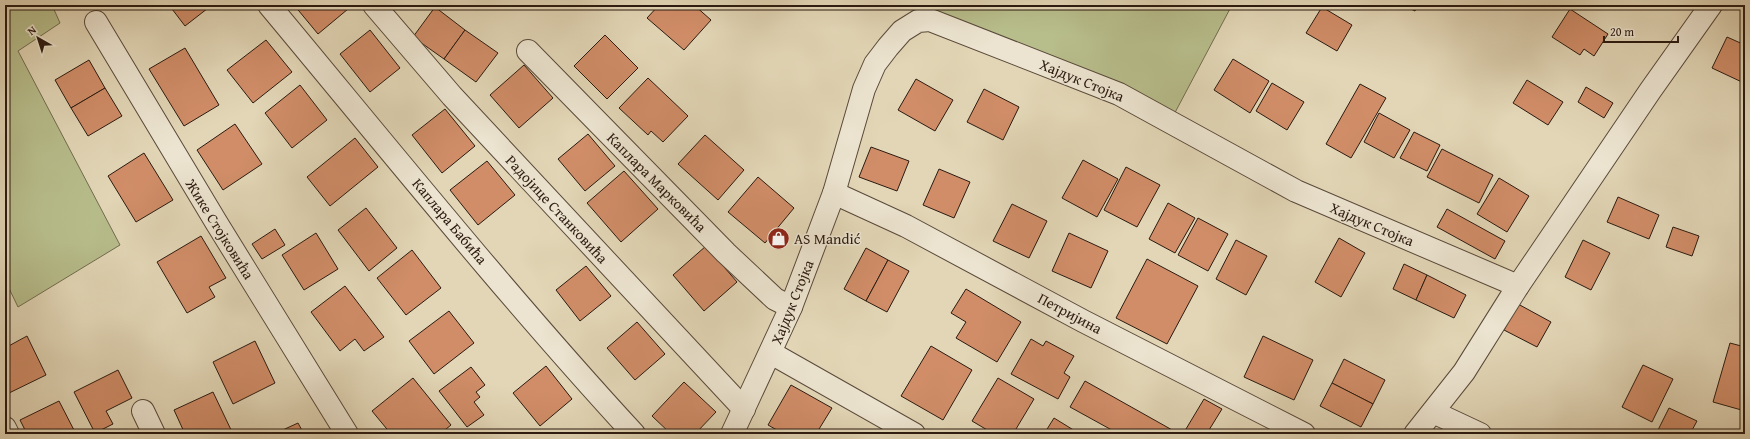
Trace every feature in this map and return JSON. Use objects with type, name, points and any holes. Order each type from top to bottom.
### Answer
[{"type":"street","name":"Каплара Бабића","points":[[269,5],[497,278],[594,391],[634,434]]},
{"type":"street","name":"Радојице Станковића","points":[[374,5],[452,96],[744,409]]},
{"type":"street","points":[[1415,434],[1464,372],[1518,286],[1650,90],[1711,5]]},
{"type":"street","name":"Хајдук Стојка","points":[[736,433],[744,409],[792,306],[834,193],[864,89],[875,64],[902,31],[922,13],[930,20],[1119,94],[1296,192],[1518,286]]},
{"type":"street","name":"Жике Стојковића","points":[[96,22],[216,222],[347,434]]},
{"type":"street","name":"Каплара Марковића","points":[[528,51],[726,253],[775,299],[792,306]]},
{"type":"street","name":"Петријина","points":[[834,193],[906,226],[1083,321],[1304,434]]},
{"type":"street","points":[[771,353],[914,434]]},
{"type":"street","points":[[143,411],[154,434]]},
{"type":"street","points":[[1433,412],[1480,434]]},
{"type":"street","points":[[5,428],[8,434]]},
{"type":"green space","points":[[5,5],[52,5],[60,23],[18,51],[120,245],[18,307],[5,280]]},
{"type":"green space","points":[[927,5],[1232,5],[1170,122],[918,21]]},
{"type":"building","points":[[169,5],[212,5],[185,26]]},
{"type":"building","points":[[294,5],[344,5],[348,9],[318,34]]},
{"type":"building","points":[[659,5],[694,5],[711,20],[684,50],[647,18]]},
{"type":"building","points":[[1403,5],[1418,5],[1415,11]]},
{"type":"building","points":[[435,7],[465,30],[444,59],[413,37]]},
{"type":"building","points":[[1322,7],[1352,25],[1337,51],[1306,33]]},
{"type":"building","points":[[1570,9],[1608,34],[1594,56],[1584,49],[1580,55],[1552,37]]},
{"type":"building","points":[[370,30],[400,68],[370,92],[340,54]]},
{"type":"building","points":[[465,30],[498,53],[476,82],[444,59]]},
{"type":"building","points":[[605,35],[638,68],[607,99],[574,66]]},
{"type":"building","points":[[1727,37],[1745,45],[1744,83],[1712,68]]},
{"type":"building","points":[[266,40],[292,72],[253,103],[227,70]]},
{"type":"building","points":[[185,48],[219,105],[184,126],[149,69]]},
{"type":"building","points":[[1233,59],[1269,81],[1250,113],[1214,90]]},
{"type":"building","points":[[89,60],[105,88],[71,108],[55,80]]},
{"type":"building","points":[[524,65],[553,98],[519,128],[490,95]]},
{"type":"building","points":[[648,78],[688,116],[663,142],[651,131],[648,135],[619,108]]},
{"type":"building","points":[[916,79],[953,100],[935,131],[898,110]]},
{"type":"building","points":[[1527,80],[1563,102],[1548,125],[1513,103]]},
{"type":"building","points":[[1272,83],[1304,102],[1287,130],[1256,111]]},
{"type":"building","points":[[1360,84],[1386,98],[1351,158],[1326,144]]},
{"type":"building","points":[[300,85],[327,120],[292,148],[265,113]]},
{"type":"building","points":[[1586,87],[1613,103],[1604,118],[1578,102]]},
{"type":"building","points":[[105,88],[122,116],[88,136],[71,108]]},
{"type":"building","points":[[984,89],[1019,107],[1003,140],[967,122]]},
{"type":"building","points":[[445,109],[475,146],[442,173],[412,135]]},
{"type":"building","points":[[1379,113],[1410,130],[1394,158],[1364,142]]},
{"type":"building","points":[[235,124],[262,164],[223,190],[197,150]]},
{"type":"building","points":[[1414,132],[1440,145],[1427,171],[1400,158]]},
{"type":"building","points":[[588,134],[615,166],[585,191],[558,159]]},
{"type":"building","points":[[705,135],[744,170],[718,200],[678,164]]},
{"type":"building","points":[[355,138],[378,167],[330,206],[307,177]]},
{"type":"building","points":[[871,147],[909,161],[897,191],[859,177]]},
{"type":"building","points":[[1442,149],[1493,175],[1479,203],[1427,177]]},
{"type":"building","points":[[144,153],[173,200],[136,222],[108,176]]},
{"type":"building","points":[[1083,160],[1118,179],[1097,217],[1062,198]]},
{"type":"building","points":[[487,161],[515,195],[478,225],[450,190]]},
{"type":"building","points":[[1126,167],[1160,185],[1137,227],[1104,210]]},
{"type":"building","points":[[939,169],[970,182],[954,218],[923,205]]},
{"type":"building","points":[[624,171],[658,209],[621,242],[587,203]]},
{"type":"building","points":[[758,177],[794,208],[765,243],[728,212]]},
{"type":"building","points":[[1499,178],[1529,196],[1507,232],[1477,214]]},
{"type":"building","points":[[1618,197],[1659,215],[1649,239],[1607,222]]},
{"type":"building","points":[[1168,203],[1195,218],[1175,253],[1149,239]]},
{"type":"building","points":[[1012,204],[1047,221],[1029,258],[993,241]]},
{"type":"building","points":[[366,208],[397,248],[369,271],[338,230]]},
{"type":"building","points":[[1447,209],[1505,241],[1495,259],[1437,227]]},
{"type":"building","points":[[1198,218],[1228,234],[1208,271],[1178,255]]},
{"type":"building","points":[[1673,227],[1699,236],[1692,256],[1666,247]]},
{"type":"building","points":[[275,229],[285,245],[262,259],[252,244]]},
{"type":"building","points":[[316,233],[338,269],[304,290],[282,255]]},
{"type":"building","points":[[1069,233],[1108,251],[1091,288],[1052,271]]},
{"type":"building","points":[[201,236],[226,278],[209,287],[215,297],[187,313],[157,262]]},
{"type":"building","points":[[1339,238],[1365,253],[1341,297],[1315,282]]},
{"type":"building","points":[[1236,240],[1267,256],[1246,295],[1216,279]]},
{"type":"building","points":[[1583,240],[1610,253],[1591,290],[1565,277]]},
{"type":"building","points":[[706,246],[737,282],[704,311],[673,275]]},
{"type":"building","points":[[866,248],[888,260],[866,301],[844,289]]},
{"type":"building","points":[[412,250],[441,288],[406,315],[377,278]]},
{"type":"building","points":[[1147,259],[1198,286],[1167,344],[1116,318]]},
{"type":"building","points":[[888,260],[909,271],[887,312],[866,301]]},
{"type":"building","points":[[1404,264],[1427,275],[1416,300],[1393,289]]},
{"type":"building","points":[[586,266],[611,296],[580,321],[556,290]]},
{"type":"building","points":[[1427,275],[1466,295],[1454,318],[1416,300]]},
{"type":"building","points":[[345,286],[384,337],[364,351],[355,339],[340,351],[311,312]]},
{"type":"building","points":[[966,289],[1021,322],[997,362],[956,338],[966,322],[951,313]]},
{"type":"building","points":[[1518,304],[1551,322],[1537,347],[1504,330]]},
{"type":"building","points":[[449,311],[474,343],[434,374],[409,341]]},
{"type":"building","points":[[637,322],[665,354],[635,380],[607,348]]},
{"type":"building","points":[[27,336],[46,375],[7,394],[5,390],[5,348]]},
{"type":"building","points":[[1263,336],[1313,360],[1294,400],[1244,377]]},
{"type":"building","points":[[1031,339],[1043,346],[1046,341],[1074,356],[1064,373],[1070,377],[1058,399],[1011,374]]},
{"type":"building","points":[[255,341],[275,383],[233,404],[213,362]]},
{"type":"building","points":[[1730,343],[1745,347],[1745,411],[1713,402]]},
{"type":"building","points":[[931,346],[972,370],[943,420],[901,396]]},
{"type":"building","points":[[1344,359],[1385,380],[1373,404],[1332,383]]},
{"type":"building","points":[[1643,365],[1673,379],[1652,422],[1622,407]]},
{"type":"building","points":[[546,366],[572,399],[540,426],[513,393]]},
{"type":"building","points":[[471,367],[485,385],[476,392],[480,397],[474,402],[484,415],[467,427],[439,391]]},
{"type":"building","points":[[118,370],[132,398],[106,411],[113,424],[95,433],[74,392]]},
{"type":"building","points":[[413,378],[451,425],[440,434],[422,434],[420,431],[417,434],[391,434],[372,411]]},
{"type":"building","points":[[998,378],[1034,399],[1013,434],[994,434],[972,421]]},
{"type":"building","points":[[1085,381],[1174,431],[1172,434],[1119,434],[1070,407]]},
{"type":"building","points":[[684,382],[716,412],[695,434],[671,434],[652,416]]},
{"type":"building","points":[[1332,383],[1373,404],[1361,427],[1320,406]]},
{"type":"building","points":[[791,385],[832,408],[816,434],[784,434],[768,425]]},
{"type":"building","points":[[213,392],[233,434],[185,434],[174,410]]},
{"type":"building","points":[[1204,399],[1222,409],[1209,430],[1216,434],[1183,434]]},
{"type":"building","points":[[59,401],[76,434],[27,434],[20,420]]},
{"type":"building","points":[[1669,408],[1697,421],[1690,434],[1656,434]]},
{"type":"building","points":[[1054,418],[1080,434],[1044,434]]},
{"type":"building","points":[[298,423],[304,434],[274,434]]},
{"type":"building","points":[[595,429],[599,434],[589,434]]},
{"type":"place","name":"AS Mandić","points":[[778,238]]}]
